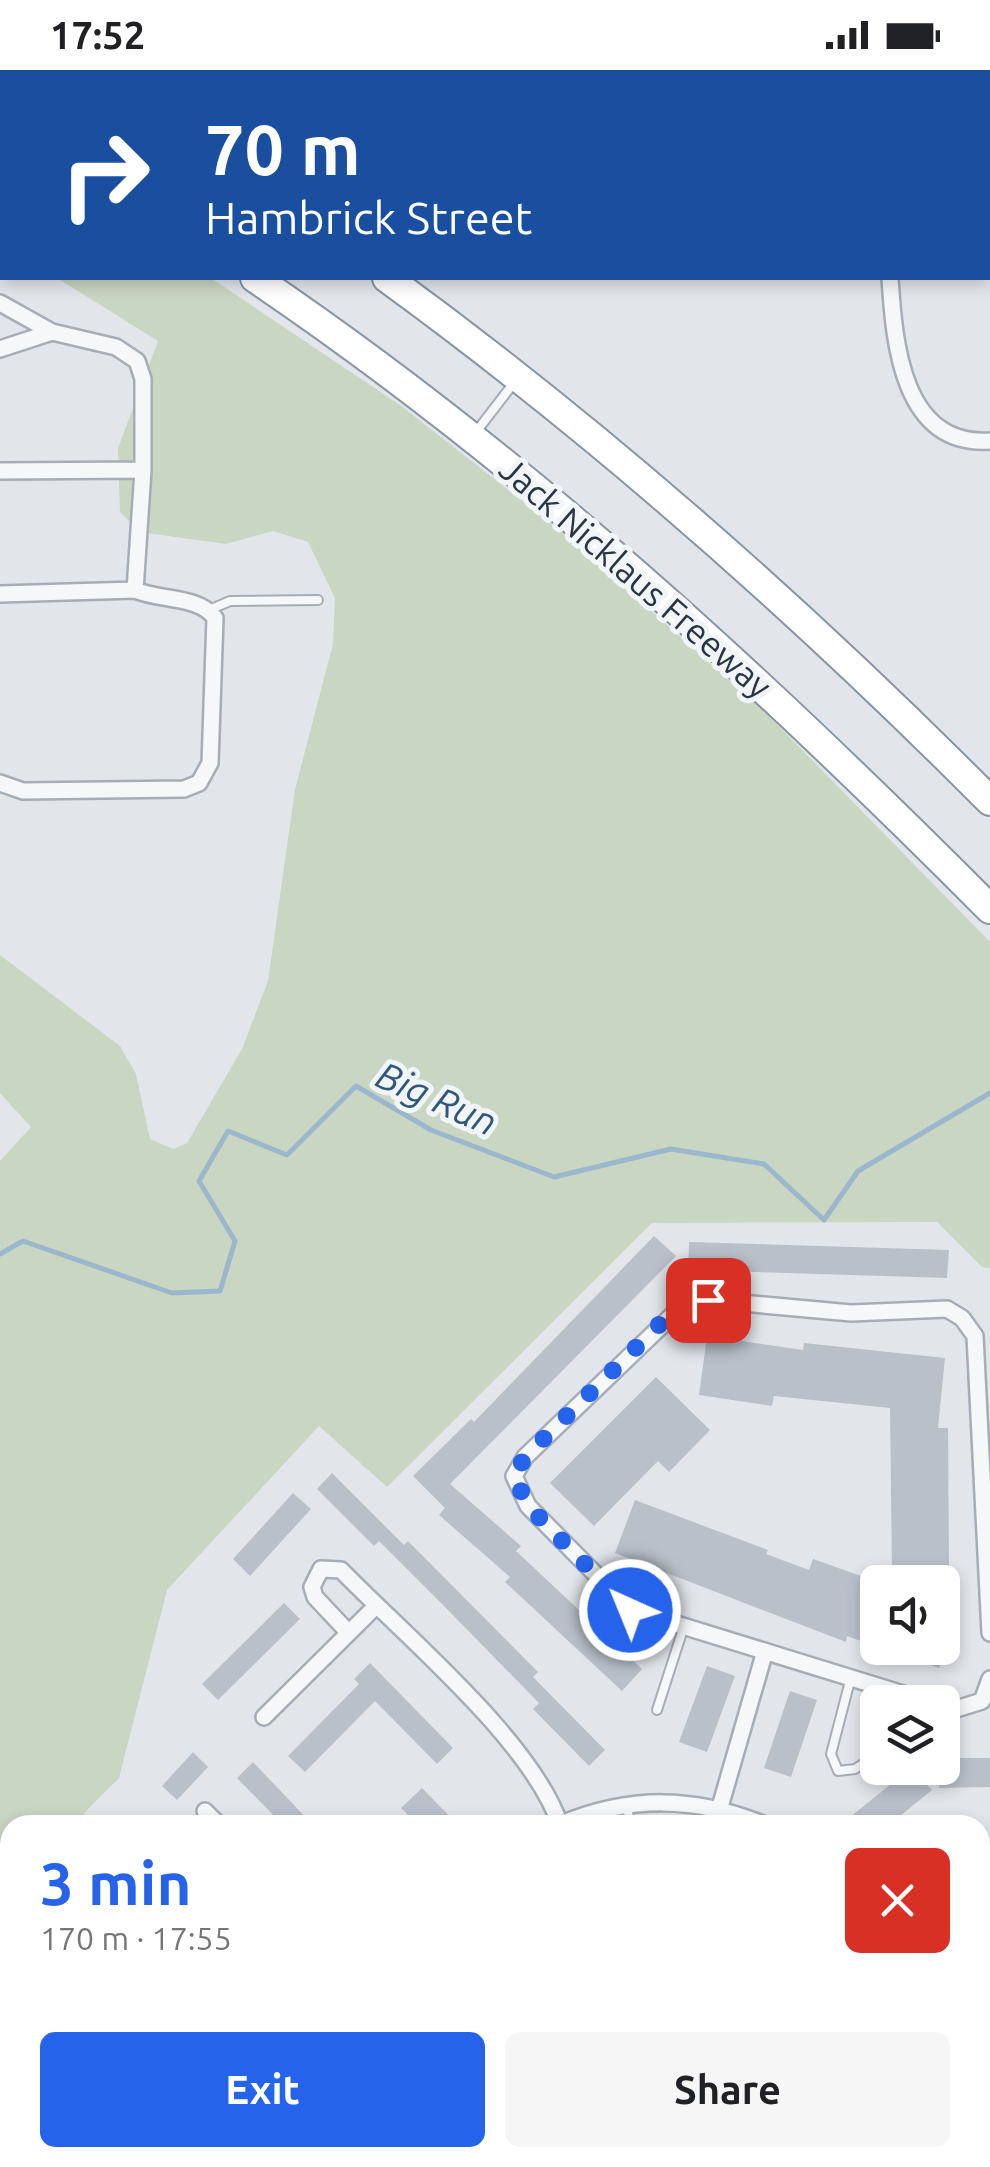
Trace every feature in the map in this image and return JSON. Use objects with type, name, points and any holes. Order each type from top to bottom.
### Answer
[{"type":"highway","name":"Jack Nicklaus Freeway","points":[[258,280],[473,437],[724,649],[990,909]]},
{"type":"highway","points":[[391,280],[518,376],[768,584],[990,800]]},
{"type":"street","points":[[890,280],[894,329],[912,397],[924,418],[952,436],[990,441]]},
{"type":"street","points":[[0,303],[52,332],[129,352],[143,379],[143,470],[135,590]]},
{"type":"street","points":[[0,349],[52,332]]},
{"type":"street","points":[[0,471],[143,470]]},
{"type":"street","points":[[0,594],[135,590],[209,610],[215,618],[210,763],[199,784],[184,789],[23,792],[0,783]]},
{"type":"street","points":[[876,1685],[630,1610],[528,1506],[514,1476],[525,1457],[682,1306],[708,1300],[851,1313],[947,1310],[962,1318],[975,1336],[990,1633]]},
{"type":"street","points":[[348,1632],[315,1597],[312,1587],[321,1570],[341,1570],[518,1749],[556,1815]]},
{"type":"street","points":[[264,1717],[376,1606]]},
{"type":"street","points":[[720,1807],[765,1652]]},
{"type":"street","points":[[960,1708],[982,1701],[990,1679]]},
{"type":"street","points":[[596,1815],[628,1806],[720,1807],[740,1815]]},
{"type":"street","points":[[205,1811],[209,1815]]},
{"type":"lane","points":[[473,437],[518,376]]},
{"type":"lane","points":[[209,610],[230,601],[318,600]]},
{"type":"lane","points":[[657,1710],[684,1626]]},
{"type":"lane","points":[[851,1677],[831,1754],[838,1771],[860,1767]]},
{"type":"lane","points":[[628,1806],[629,1815]]},
{"type":"green space","points":[[60,280],[214,280],[400,405],[562,532],[763,710],[990,942],[990,1268],[982,1267],[937,1222],[652,1223],[387,1487],[319,1426],[167,1590],[119,1778],[86,1815],[0,1815],[0,1161],[31,1127],[0,1093],[0,955],[120,1046],[136,1074],[150,1139],[173,1149],[187,1143],[242,1049],[268,981],[295,789],[333,644],[335,598],[308,542],[273,531],[226,544],[140,532],[120,512],[118,448],[158,341]]},
{"type":"building","points":[[654,1236],[676,1256],[450,1484],[521,1546],[516,1551],[642,1669],[622,1691],[505,1582],[510,1577],[439,1515],[445,1508],[413,1476],[471,1419],[474,1422]]},
{"type":"building","points":[[689,1242],[949,1250],[947,1278],[688,1270]]},
{"type":"building","points":[[707,1336],[803,1350],[804,1343],[945,1358],[938,1428],[948,1428],[949,1565],[892,1565],[890,1408],[774,1396],[772,1406],[699,1395]]},
{"type":"building","points":[[656,1377],[710,1430],[669,1472],[658,1461],[594,1526],[550,1483]]},
{"type":"building","points":[[332,1473],[404,1545],[408,1541],[538,1672],[533,1677],[605,1750],[589,1766],[533,1709],[539,1703],[443,1605],[379,1541],[374,1546],[317,1489]]},
{"type":"building","points":[[293,1493],[311,1509],[250,1576],[233,1559]]},
{"type":"building","points":[[635,1500],[768,1550],[766,1554],[809,1570],[813,1559],[860,1576],[860,1641],[847,1636],[846,1642],[615,1553]]},
{"type":"building","points":[[284,1603],[300,1619],[218,1700],[202,1684]]},
{"type":"building","points":[[370,1663],[453,1748],[437,1764],[375,1701],[305,1772],[288,1756],[359,1684],[354,1679]]},
{"type":"building","points":[[707,1666],[735,1676],[707,1752],[679,1742]]},
{"type":"building","points":[[790,1691],[817,1700],[791,1777],[764,1768]]},
{"type":"building","points":[[193,1752],[208,1767],[177,1800],[162,1786]]},
{"type":"building","points":[[960,1758],[990,1758],[990,1787],[939,1788],[960,1785]]},
{"type":"building","points":[[253,1762],[303,1815],[273,1815],[237,1778]]},
{"type":"building","points":[[890,1785],[927,1785],[932,1790],[901,1815],[852,1815]]},
{"type":"building","points":[[422,1788],[448,1815],[408,1815],[401,1808]]},
{"type":"waterway","name":"Big Run","points":[[0,1254],[23,1241],[172,1293],[220,1291],[235,1241],[199,1181],[228,1131],[287,1155],[356,1086],[431,1130],[554,1177],[671,1149],[764,1164],[824,1220],[858,1171],[990,1093]]},
{"type":"route","points":[[630,1610],[528,1506],[514,1476],[525,1457],[668,1316],[682,1306],[708,1300]]}]
